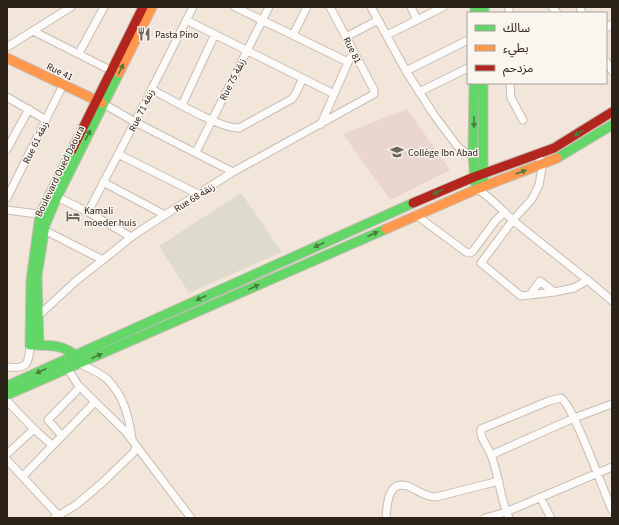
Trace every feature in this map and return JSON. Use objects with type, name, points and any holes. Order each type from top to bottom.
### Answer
[{"type":"main road","name":"Boulevard Oued Daoura","points":[[34,319],[37,276],[44,230],[44,215],[57,197],[100,102],[112,71],[143,7]]},
{"type":"main road","name":"Boulevard Oued Daoura","points":[[35,345],[31,271],[44,215],[100,102],[152,7]]},
{"type":"main road","name":"Rue 41","points":[[7,58],[100,102]]},
{"type":"main road","points":[[474,84],[473,154],[480,187]]},
{"type":"main road","points":[[478,175],[482,154],[483,84]]},
{"type":"main road","points":[[7,395],[68,369],[78,359],[421,199],[478,175],[554,148],[612,112]]},
{"type":"main road","points":[[7,386],[78,359],[480,187],[562,156],[612,125]]},
{"type":"main road","points":[[35,345],[66,349],[72,352],[78,359]]},
{"type":"street","points":[[7,47],[71,7]]},
{"type":"street","points":[[79,53],[104,7]]},
{"type":"street","name":"Rue 71 زنقة","points":[[88,212],[136,122],[151,89],[193,7]]},
{"type":"street","points":[[235,7],[348,62]]},
{"type":"street","name":"Rue 75 زنقة","points":[[196,152],[269,7]]},
{"type":"street","points":[[293,35],[307,7]]},
{"type":"street","name":"Rue 81","points":[[330,7],[374,90],[374,94]]},
{"type":"street","points":[[371,7],[419,92],[458,148],[466,153],[473,154]]},
{"type":"street","points":[[411,7],[418,20]]},
{"type":"street","points":[[387,35],[443,7]]},
{"type":"street","points":[[186,20],[334,94]]},
{"type":"street","points":[[346,37],[378,20]]},
{"type":"street","points":[[33,31],[112,71]]},
{"type":"street","points":[[182,105],[215,34]]},
{"type":"street","points":[[406,71],[467,40]]},
{"type":"street","points":[[321,124],[353,51]]},
{"type":"street","points":[[419,92],[467,68]]},
{"type":"street","points":[[151,89],[232,129],[246,126],[292,99],[303,78]]},
{"type":"street","points":[[510,84],[511,98],[523,120]]},
{"type":"street","name":"Rue 61 زنقة","points":[[7,198],[63,85]]},
{"type":"street","name":"Rue 68 زنقة","points":[[34,319],[76,281],[131,237],[233,172],[374,94]]},
{"type":"street","points":[[7,97],[46,120]]},
{"type":"street","points":[[100,102],[233,172]]},
{"type":"street","points":[[7,149],[29,109]]},
{"type":"street","points":[[118,154],[198,194]]},
{"type":"street","points":[[539,154],[542,164],[539,185],[532,199],[513,220],[482,263],[522,296],[574,288],[588,280]]},
{"type":"street","points":[[103,182],[165,215]]},
{"type":"street","points":[[480,187],[513,220],[612,301]]},
{"type":"street","points":[[57,197],[88,212],[131,237]]},
{"type":"street","points":[[7,210],[44,215]]},
{"type":"street","points":[[416,215],[466,252],[470,253],[496,220],[505,212]]},
{"type":"street","points":[[44,230],[103,260]]},
{"type":"street","points":[[530,295],[540,281],[554,292]]},
{"type":"street","points":[[7,367],[17,368],[24,366],[27,363],[35,345]]},
{"type":"street","points":[[78,359],[106,379],[113,387],[122,400],[127,411],[132,439],[136,447],[191,518]]},
{"type":"street","points":[[68,369],[80,387],[94,403],[112,418],[132,439]]},
{"type":"street","points":[[62,436],[48,420],[80,387]]},
{"type":"street","points":[[507,515],[491,455],[480,431],[484,427],[549,401],[561,398],[564,400],[574,418],[612,507]]},
{"type":"street","points":[[7,402],[52,445]]},
{"type":"street","points":[[23,476],[94,403]]},
{"type":"street","points":[[491,455],[574,418],[612,404]]},
{"type":"street","points":[[7,454],[34,429]]},
{"type":"street","points":[[7,460],[23,476],[56,516],[76,504],[102,483],[134,452],[136,447]]},
{"type":"street","points":[[485,518],[507,515],[540,497],[612,467]]},
{"type":"street","points":[[386,518],[391,492],[398,485],[406,486],[430,497],[436,497],[499,482]]},
{"type":"street","points":[[540,497],[551,518]]},
{"type":"shaded area","name":"Collège Ibn Abad","points":[[407,109],[450,170],[390,200],[343,134]]},
{"type":"shaded area","points":[[241,193],[282,252],[189,293],[159,246]]},
{"type":"traffic: fast","points":[[475,7],[475,12]]},
{"type":"traffic: fast","points":[[484,7],[484,12]]},
{"type":"traffic: fast","points":[[39,345],[37,276],[45,225],[57,197],[119,73]]},
{"type":"traffic: fast","points":[[474,84],[473,154],[475,183]]},
{"type":"traffic: fast","points":[[483,84],[483,180]]},
{"type":"traffic: fast","points":[[557,158],[612,125]]},
{"type":"traffic: fast","points":[[72,150],[40,215],[31,280],[30,345],[56,346],[68,350],[78,359]]},
{"type":"traffic: fast","points":[[7,386],[413,203]]},
{"type":"traffic: fast","points":[[7,395],[386,229]]},
{"type":"traffic: slow","points":[[119,73],[152,7]]},
{"type":"traffic: slow","points":[[7,58],[102,103]]},
{"type":"traffic: slow","points":[[386,229],[477,189],[557,158]]},
{"type":"traffic: jam","points":[[72,150],[143,7]]},
{"type":"traffic: jam","points":[[413,203],[474,177],[554,148],[612,112]]},
{"type":"place","name":"Pasta Pino","points":[[144,34]]},
{"type":"place","name":"Collège Ibn Abad","points":[[397,152]]},
{"type":"place","name":"Kamali moeder huis","points":[[73,216]]}]
